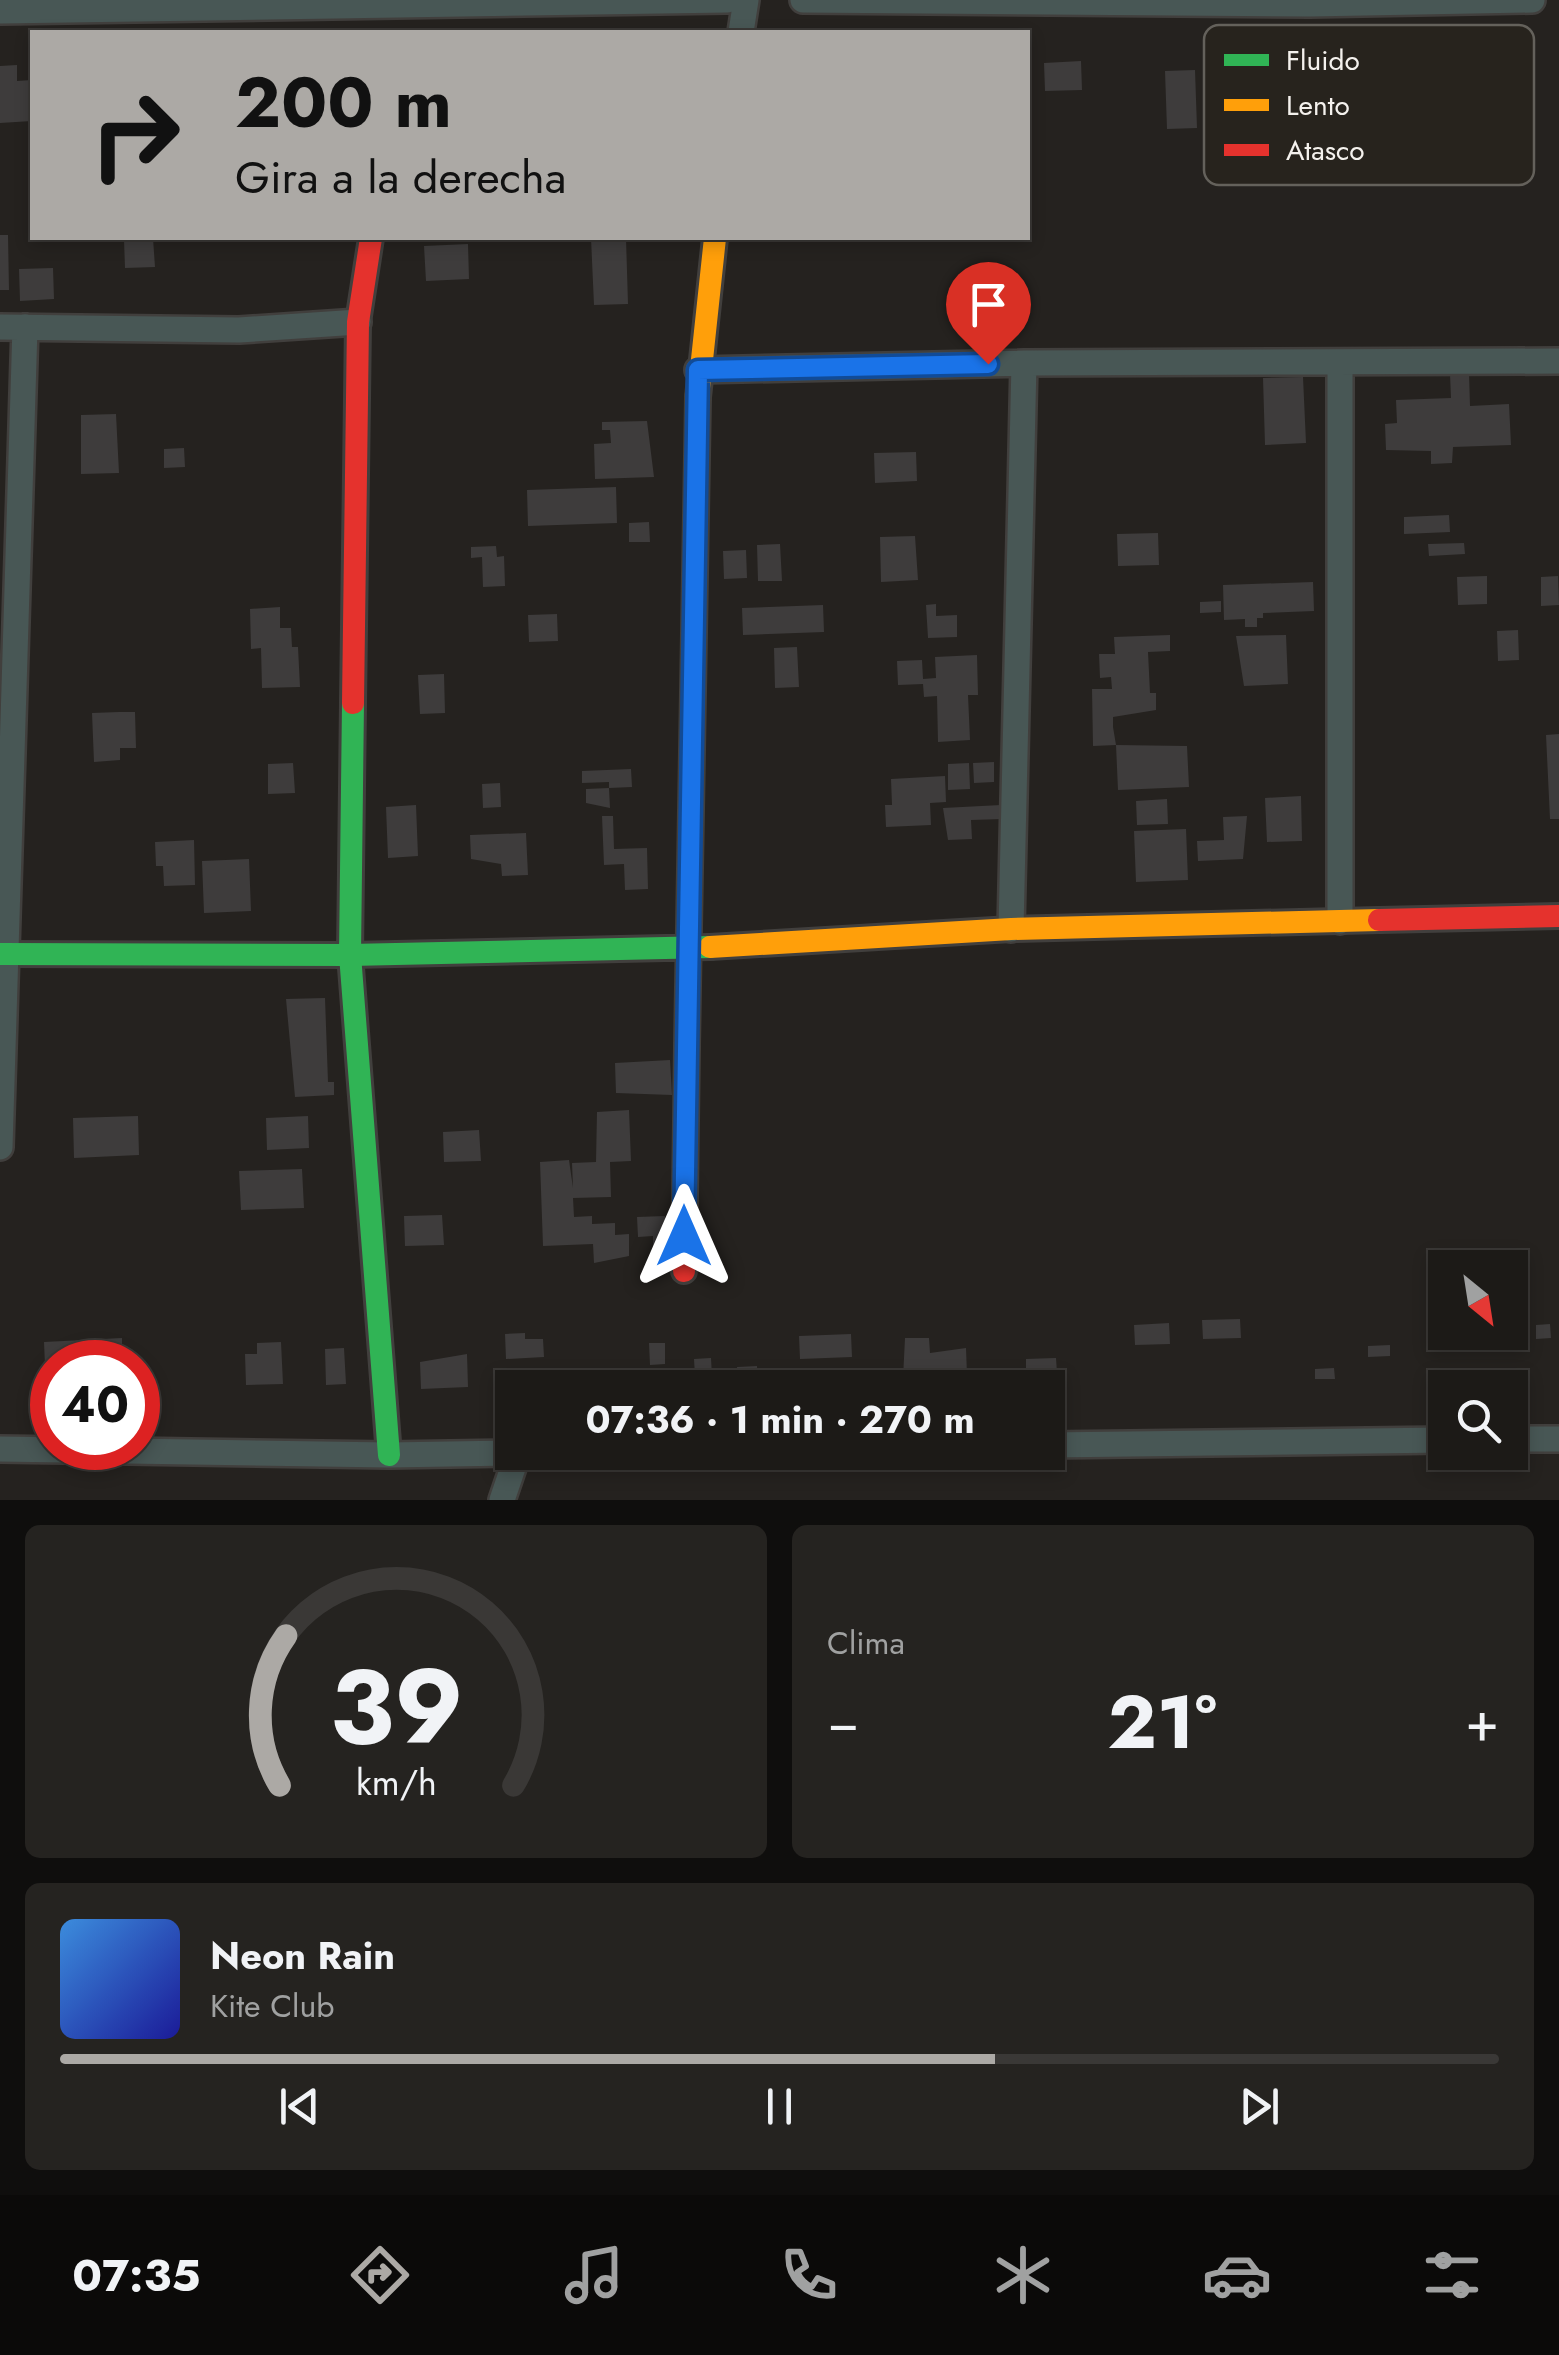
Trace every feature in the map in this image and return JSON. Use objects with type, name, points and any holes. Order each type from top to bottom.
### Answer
[{"type":"street","points":[[0,11],[109,5],[405,13],[727,0]]},
{"type":"street","points":[[742,30],[746,0]]},
{"type":"street","points":[[804,0],[1532,0]]},
{"type":"street","points":[[371,240],[358,322],[350,955],[389,1455]]},
{"type":"street","points":[[684,1272],[686,948],[698,370],[715,240]]},
{"type":"street","points":[[0,1147],[12,327],[239,330],[358,322]]},
{"type":"street","points":[[698,370],[1024,363],[1559,361]]},
{"type":"street","points":[[1340,362],[1340,921]]},
{"type":"street","points":[[1011,930],[1024,363]]},
{"type":"street","points":[[2,954],[350,955],[686,948],[1011,930],[1559,916]]},
{"type":"street","points":[[1528,1439],[1559,1438]]},
{"type":"street","points":[[1065,1445],[1428,1440]]},
{"type":"street","points":[[0,1449],[495,1453]]},
{"type":"street","points":[[502,1500],[512,1470]]},
{"type":"building","points":[[1081,61],[1082,90],[1045,91],[1044,63]]},
{"type":"building","points":[[17,65],[17,81],[30,80],[30,121],[0,123],[0,66]]},
{"type":"building","points":[[1195,70],[1197,128],[1167,129],[1165,71]]},
{"type":"building","points":[[0,235],[8,235],[9,290],[0,290]]},
{"type":"building","points":[[124,240],[153,240],[155,267],[125,268]]},
{"type":"building","points":[[591,240],[626,240],[628,304],[594,305]]},
{"type":"building","points":[[468,244],[469,279],[426,281],[424,246]]},
{"type":"building","points":[[53,268],[54,299],[20,301],[19,269]]},
{"type":"building","points":[[1469,373],[1470,406],[1509,404],[1511,445],[1453,447],[1452,463],[1431,464],[1431,451],[1386,450],[1385,424],[1397,423],[1396,400],[1451,398],[1450,374]]},
{"type":"building","points":[[1303,377],[1306,443],[1265,445],[1263,378]]},
{"type":"building","points":[[116,414],[119,473],[81,474],[81,415]]},
{"type":"building","points":[[647,421],[654,477],[595,479],[594,444],[611,443],[610,430],[602,430],[602,422]]},
{"type":"building","points":[[184,448],[185,467],[164,468],[164,449]]},
{"type":"building","points":[[916,452],[917,481],[875,483],[874,453]]},
{"type":"building","points":[[616,487],[617,523],[528,526],[527,490]]},
{"type":"building","points":[[1449,515],[1450,532],[1404,534],[1404,517]]},
{"type":"building","points":[[649,522],[650,542],[629,542],[629,523]]},
{"type":"building","points":[[1158,533],[1159,565],[1118,566],[1117,534]]},
{"type":"building","points":[[915,536],[918,580],[881,582],[880,537]]},
{"type":"building","points":[[1464,543],[1465,554],[1429,556],[1428,544]]},
{"type":"building","points":[[780,544],[782,581],[758,581],[757,545]]},
{"type":"building","points":[[496,546],[497,557],[504,556],[505,586],[483,587],[482,557],[471,558],[471,547]]},
{"type":"building","points":[[746,550],[747,578],[724,579],[723,551]]},
{"type":"building","points":[[1487,576],[1487,604],[1458,605],[1457,577]]},
{"type":"building","points":[[1558,576],[1559,605],[1541,606],[1541,577]]},
{"type":"building","points":[[1313,582],[1314,611],[1263,613],[1263,618],[1257,618],[1257,627],[1245,627],[1245,619],[1224,620],[1223,585]]},
{"type":"building","points":[[1221,601],[1221,612],[1200,613],[1200,602]]},
{"type":"building","points":[[936,604],[936,616],[957,615],[957,637],[928,638],[926,605]]},
{"type":"building","points":[[823,605],[824,632],[743,635],[742,608]]},
{"type":"building","points":[[280,607],[280,628],[291,628],[292,647],[298,647],[300,687],[262,688],[261,648],[251,649],[250,609]]},
{"type":"building","points":[[557,614],[558,641],[529,642],[528,615]]},
{"type":"building","points":[[1518,630],[1519,660],[1498,661],[1497,631]]},
{"type":"building","points":[[1170,635],[1170,651],[1148,652],[1150,693],[1156,693],[1156,710],[1113,717],[1116,745],[1093,746],[1092,689],[1112,689],[1111,677],[1100,678],[1099,654],[1115,654],[1114,637]]},
{"type":"building","points":[[1286,635],[1288,684],[1244,686],[1236,636]]},
{"type":"building","points":[[797,647],[799,687],[775,688],[774,648]]},
{"type":"building","points":[[977,655],[978,695],[968,695],[970,740],[938,742],[937,696],[924,697],[923,684],[898,685],[897,661],[922,660],[923,679],[936,678],[935,657]]},
{"type":"building","points":[[444,674],[445,713],[420,714],[418,675]]},
{"type":"building","points":[[135,712],[136,748],[120,748],[120,760],[94,762],[92,713]]},
{"type":"building","points":[[1559,734],[1559,819],[1550,819],[1546,735]]},
{"type":"building","points":[[1116,745],[1187,746],[1189,787],[1118,790]]},
{"type":"building","points":[[994,762],[994,782],[974,783],[973,763]]},
{"type":"building","points":[[293,763],[295,793],[268,794],[268,764]]},
{"type":"building","points":[[969,763],[970,789],[948,790],[948,764]]},
{"type":"building","points":[[631,769],[632,787],[609,788],[609,782],[582,783],[582,771]]},
{"type":"building","points":[[945,776],[946,802],[930,803],[931,825],[886,827],[885,805],[892,805],[891,779]]},
{"type":"building","points":[[500,783],[501,807],[483,808],[482,784]]},
{"type":"building","points":[[609,788],[610,808],[586,803],[586,789]]},
{"type":"building","points":[[1301,796],[1302,841],[1267,842],[1265,798]]},
{"type":"building","points":[[1167,799],[1168,824],[1137,825],[1136,801]]},
{"type":"building","points":[[416,805],[418,856],[388,858],[386,807]]},
{"type":"building","points":[[1001,805],[1002,819],[971,820],[972,839],[948,840],[943,808]]},
{"type":"building","points":[[602,816],[613,816],[614,849],[647,848],[648,889],[625,890],[624,864],[604,865]]},
{"type":"building","points":[[1247,816],[1243,859],[1198,861],[1197,841],[1224,840],[1223,817]]},
{"type":"building","points":[[1186,829],[1188,880],[1136,882],[1134,831]]},
{"type":"building","points":[[526,833],[528,875],[502,876],[501,864],[471,859],[470,835]]},
{"type":"building","points":[[194,840],[195,885],[164,886],[163,866],[156,866],[155,842]]},
{"type":"building","points":[[249,859],[251,911],[204,913],[202,861]]},
{"type":"building","points":[[325,998],[328,1082],[334,1082],[334,1095],[295,1097],[286,999]]},
{"type":"building","points":[[670,1060],[672,1095],[616,1093],[615,1063]]},
{"type":"building","points":[[629,1110],[631,1161],[610,1162],[611,1197],[573,1198],[574,1217],[592,1216],[592,1224],[615,1223],[615,1235],[629,1234],[629,1256],[594,1263],[593,1244],[543,1246],[540,1162],[569,1160],[573,1188],[572,1163],[596,1162],[597,1112]]},
{"type":"building","points":[[138,1116],[139,1155],[74,1158],[73,1118]]},
{"type":"building","points":[[308,1116],[309,1148],[267,1150],[266,1118]]},
{"type":"building","points":[[479,1130],[481,1161],[444,1162],[443,1132]]},
{"type":"building","points":[[302,1169],[304,1208],[241,1210],[239,1171]]},
{"type":"building","points":[[442,1215],[444,1245],[405,1246],[404,1216]]},
{"type":"building","points":[[665,1216],[666,1236],[680,1235],[681,1255],[653,1256],[653,1236],[638,1237],[637,1217]]},
{"type":"building","points":[[1240,1319],[1241,1338],[1203,1339],[1202,1320]]},
{"type":"building","points":[[1169,1323],[1170,1344],[1135,1345],[1134,1325]]},
{"type":"building","points":[[1550,1324],[1551,1338],[1536,1339],[1536,1325]]},
{"type":"building","points":[[525,1333],[525,1339],[543,1339],[544,1357],[506,1359],[505,1334]]},
{"type":"building","points":[[851,1334],[852,1357],[800,1359],[799,1336]]},
{"type":"building","points":[[905,1338],[929,1338],[930,1353],[966,1348],[967,1370],[903,1370]]},
{"type":"building","points":[[281,1342],[283,1384],[246,1385],[245,1354],[257,1354],[257,1343]]},
{"type":"building","points":[[649,1343],[665,1343],[665,1364],[650,1365]]},
{"type":"building","points":[[1390,1345],[1390,1356],[1368,1357],[1368,1346]]},
{"type":"building","points":[[344,1348],[346,1384],[326,1385],[325,1349]]},
{"type":"building","points":[[467,1354],[468,1387],[421,1389],[420,1362]]},
{"type":"building","points":[[711,1358],[712,1370],[695,1370],[694,1359]]},
{"type":"building","points":[[1056,1358],[1057,1370],[1026,1370],[1026,1359]]},
{"type":"building","points":[[757,1366],[757,1370],[737,1370]]},
{"type":"building","points":[[1334,1368],[1335,1379],[1315,1379],[1315,1369]]},
{"type":"traffic: fast","points":[[687,1046],[698,397]]},
{"type":"traffic: fast","points":[[353,703],[350,955],[389,1455]]},
{"type":"traffic: fast","points":[[0,954],[350,955],[710,947]]},
{"type":"traffic: slow","points":[[698,397],[715,240]]},
{"type":"traffic: slow","points":[[710,947],[1011,929],[1379,920]]},
{"type":"traffic: jam","points":[[353,703],[358,322],[371,240]]},
{"type":"traffic: jam","points":[[1379,920],[1559,916]]},
{"type":"traffic: jam","points":[[684,1271],[687,1046]]},
{"type":"route","points":[[684,1236],[698,370],[988,364]]}]
